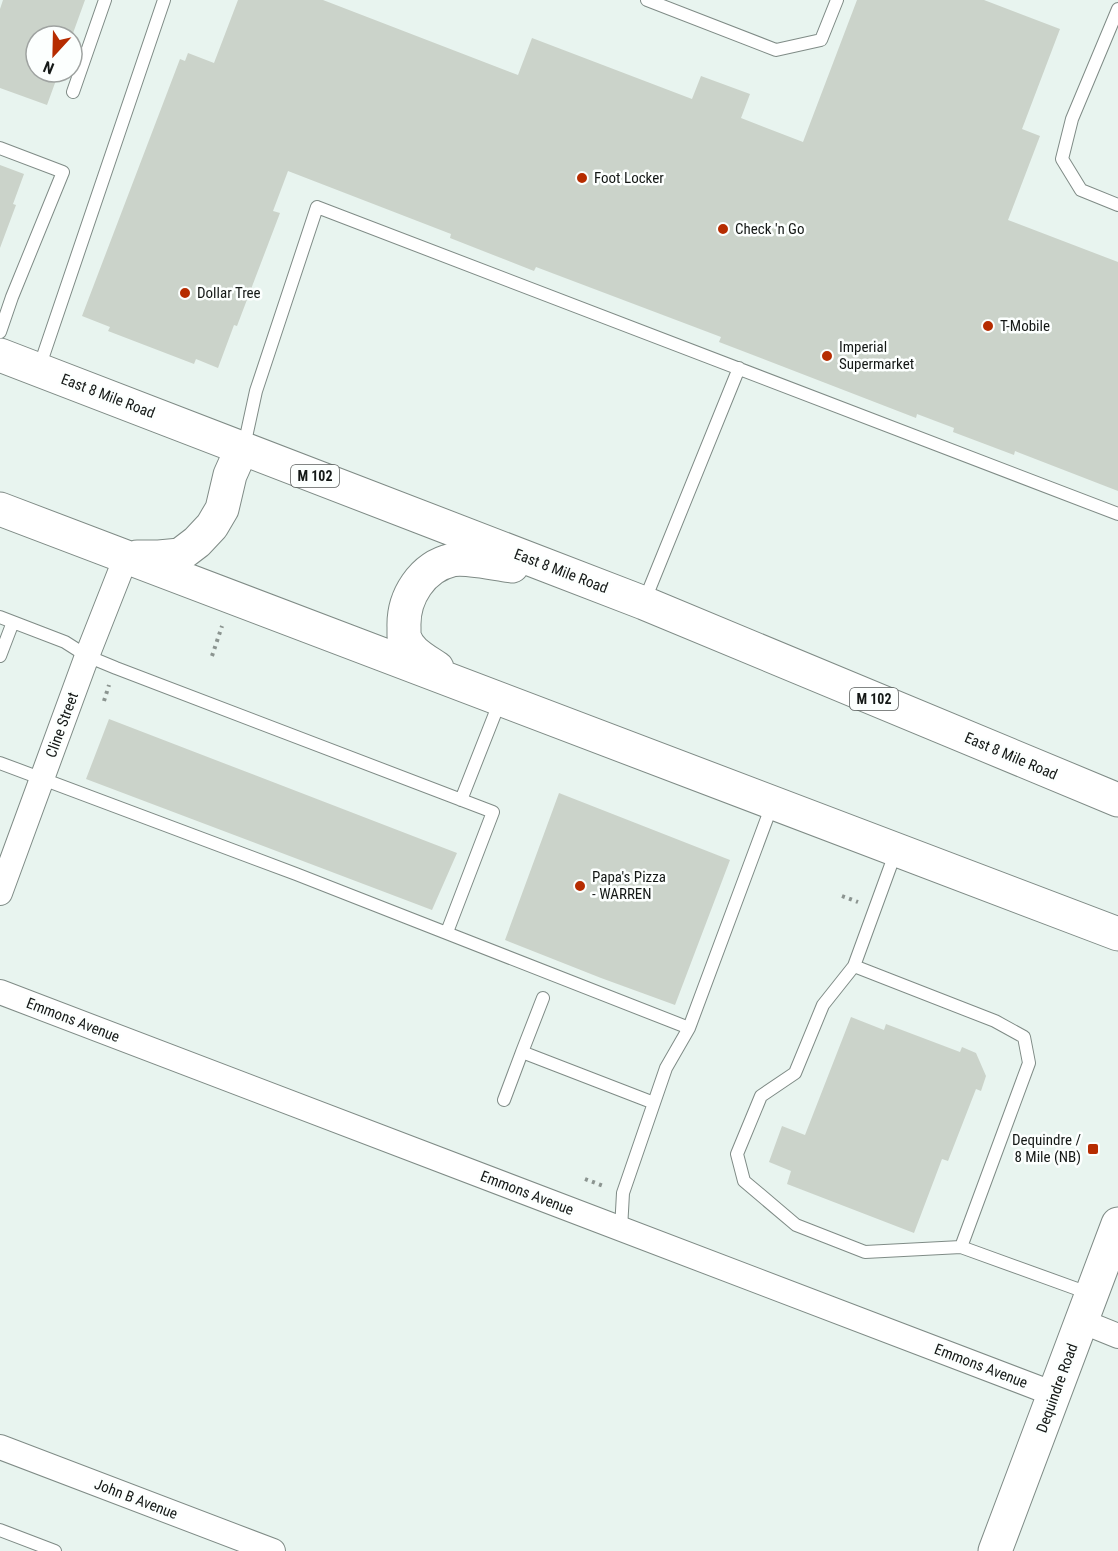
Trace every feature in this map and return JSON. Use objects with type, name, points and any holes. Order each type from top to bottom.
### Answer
[{"type":"main road","name":"East 8 Mile Road","points":[[0,355],[637,600],[1118,800]]},
{"type":"main road","points":[[126,557],[180,555],[197,542],[212,526],[222,509],[230,474],[242,448]]},
{"type":"main road","points":[[0,509],[1118,934]]},
{"type":"main road","points":[[500,700],[449,676],[414,653],[404,636],[404,615],[410,594],[426,573],[441,563],[455,559],[488,562],[515,566],[637,600]]},
{"type":"main road","name":"Dequindre Road","points":[[995,1551],[1086,1308],[1116,1237]]},
{"type":"street","name":"Cline Street","points":[[0,893],[126,557]]},
{"type":"street","name":"Emmons Avenue","points":[[0,992],[1054,1394]]},
{"type":"street","points":[[1086,1308],[1118,1336]]},
{"type":"street","name":"John B Avenue","points":[[0,1447],[246,1546],[273,1551]]},
{"type":"lane","points":[[73,92],[105,0]]},
{"type":"lane","points":[[39,369],[164,0]]},
{"type":"lane","points":[[647,0],[776,50],[821,40],[837,0]]},
{"type":"lane","points":[[1118,9],[1072,119],[1062,159],[1081,190],[1118,205]]},
{"type":"lane","points":[[0,148],[63,172],[0,332]]},
{"type":"lane","points":[[242,448],[256,391],[317,207],[1118,513]]},
{"type":"lane","points":[[637,600],[739,368]]},
{"type":"lane","points":[[0,616],[65,642],[87,656],[493,812],[447,932]]},
{"type":"lane","points":[[0,656],[13,622]]},
{"type":"lane","points":[[461,800],[500,700]]},
{"type":"lane","points":[[0,763],[296,873],[689,1028]]},
{"type":"lane","points":[[621,1229],[623,1193],[666,1068],[689,1028],[772,803]]},
{"type":"lane","points":[[897,850],[855,966],[823,1005],[795,1073],[761,1096],[737,1154],[744,1181],[796,1225],[865,1252],[961,1247],[1086,1308]]},
{"type":"lane","points":[[855,966],[995,1021],[1024,1037],[1029,1063],[961,1247]]},
{"type":"lane","points":[[504,1100],[543,998]]},
{"type":"lane","points":[[522,1052],[654,1103]]},
{"type":"lane","points":[[0,1530],[55,1551]]},
{"type":"path","points":[[212,656],[216,644]]},
{"type":"building","points":[[3,0],[85,0],[76,24],[24,24],[24,84],[55,84],[47,105],[0,88],[0,9]]},
{"type":"building","points":[[238,0],[323,0],[518,75],[532,38],[692,99],[701,76],[750,94],[741,118],[803,142],[857,0],[984,0],[1060,29],[1022,129],[1040,136],[1008,220],[1118,262],[1118,491],[1015,451],[1014,455],[953,432],[954,428],[917,414],[916,418],[719,342],[721,337],[536,267],[534,271],[450,238],[451,234],[288,171],[273,211],[280,213],[237,326],[234,325],[218,368],[196,359],[194,364],[108,331],[110,327],[82,316],[180,59],[185,61],[188,53],[214,63]]},
{"type":"building","points":[[0,165],[24,174],[13,204],[16,205],[0,248]]},
{"type":"building","points":[[109,719],[457,853],[432,910],[86,779]]},
{"type":"building","points":[[559,793],[730,860],[675,1005],[505,940]]},
{"type":"building","points":[[851,1017],[884,1030],[886,1024],[960,1052],[962,1047],[976,1053],[986,1076],[981,1091],[976,1089],[948,1161],[942,1159],[914,1233],[787,1184],[791,1171],[769,1162],[782,1126],[805,1135]]},
{"type":"place","name":"Foot Locker","points":[[582,178]]},
{"type":"place","name":"Check 'n Go","points":[[723,229]]},
{"type":"place","name":"Dollar Tree","points":[[185,293]]},
{"type":"place","name":"T-Mobile","points":[[988,326]]},
{"type":"place","name":"Imperial Supermarket","points":[[827,356]]},
{"type":"place","name":"Papa's Pizza - WARREN","points":[[580,886]]},
{"type":"place","name":"Dequindre / 8 Mile (NB)","points":[[1093,1149]]}]
